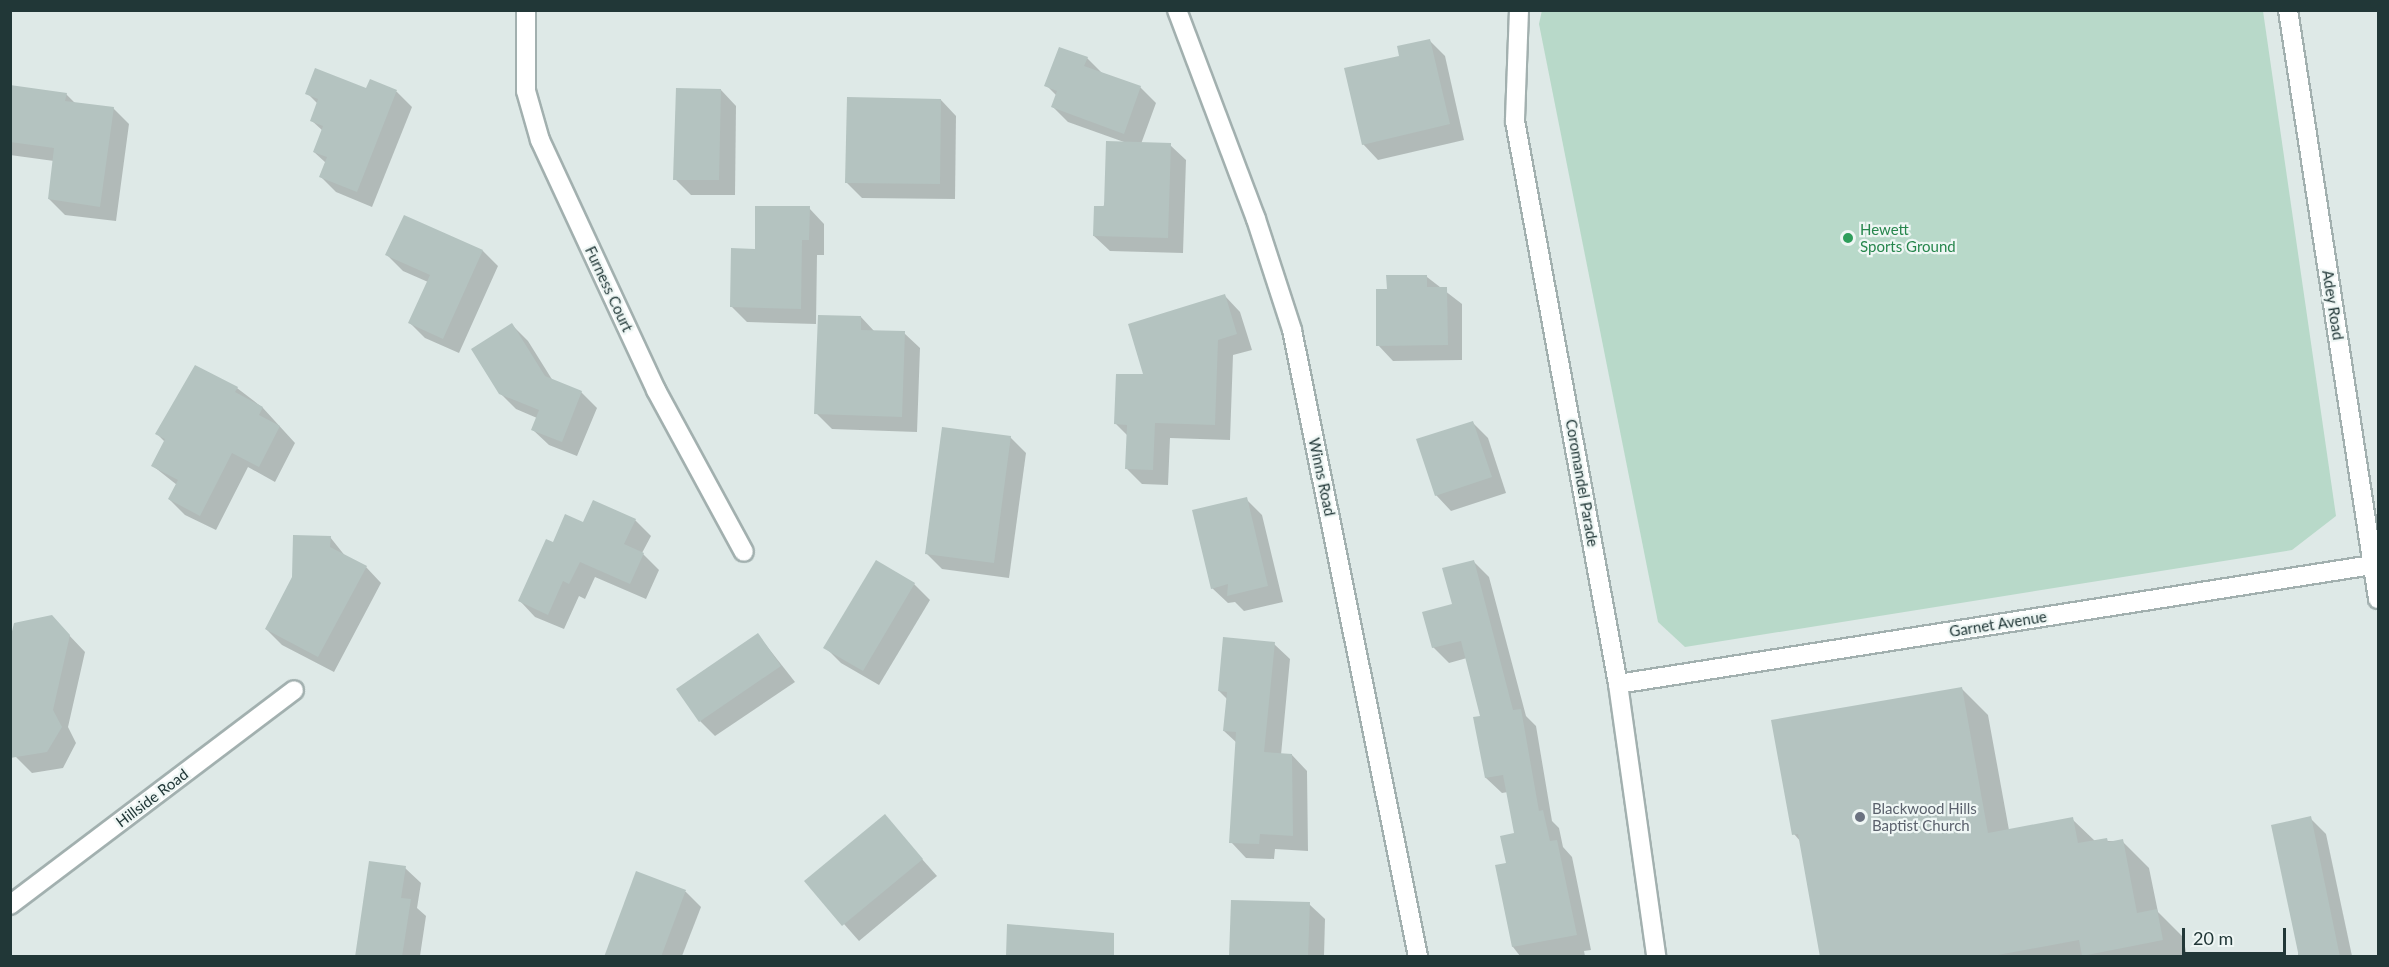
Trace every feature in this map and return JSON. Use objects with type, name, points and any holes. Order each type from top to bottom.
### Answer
[{"type":"street","name":"Furness Court","points":[[526,10],[526,91],[540,140],[656,390],[744,552]]},
{"type":"street","name":"Winns Road","points":[[1176,10],[1256,219],[1292,330],[1419,957]]},
{"type":"street","name":"Coromandel Parade","points":[[1519,10],[1515,121],[1618,684],[1656,957]]},
{"type":"street","name":"Adey Road","points":[[2288,10],[2379,599]]},
{"type":"street","name":"Garnet Avenue","points":[[1618,684],[2375,564]]},
{"type":"street","name":"Hillside Road","points":[[10,905],[294,690]]},
{"type":"green space","points":[[1542,10],[2263,11],[2336,516],[2292,550],[1685,647],[1658,622],[1539,24]]},
{"type":"building","points":[[1430,39],[1450,124],[1362,145],[1344,68],[1399,56],[1397,46]]},
{"type":"building","points":[[1059,47],[1088,57],[1084,66],[1141,86],[1124,134],[1051,107],[1057,91],[1044,86]]},
{"type":"building","points":[[315,68],[366,88],[370,79],[397,90],[357,192],[319,177],[327,157],[313,152],[323,126],[310,121],[318,99],[305,94]]},
{"type":"building","points":[[10,85],[67,93],[65,101],[114,107],[100,207],[48,199],[54,148],[10,142]]},
{"type":"building","points":[[676,88],[721,89],[719,180],[673,180]]},
{"type":"building","points":[[847,97],[941,99],[940,184],[845,183]]},
{"type":"building","points":[[1106,141],[1171,143],[1168,238],[1093,236],[1094,206],[1104,206]]},
{"type":"building","points":[[755,206],[810,206],[809,240],[802,240],[801,309],[730,307],[731,248],[755,249]]},
{"type":"building","points":[[404,215],[483,250],[443,339],[408,323],[430,275],[385,255]]},
{"type":"building","points":[[1386,275],[1427,275],[1427,287],[1447,287],[1448,345],[1376,346],[1376,289],[1387,289]]},
{"type":"building","points":[[1225,294],[1237,334],[1218,340],[1215,425],[1155,423],[1153,470],[1125,469],[1127,425],[1114,424],[1116,374],[1143,374],[1128,324]]},
{"type":"building","points":[[818,315],[861,316],[861,330],[905,331],[902,417],[814,414]]},
{"type":"building","points":[[512,323],[545,376],[582,391],[562,442],[531,430],[539,410],[499,394],[471,349]]},
{"type":"building","points":[[195,365],[238,387],[235,392],[263,407],[259,415],[280,426],[259,467],[232,453],[200,516],[168,499],[178,480],[151,466],[165,439],[155,434]]},
{"type":"building","points":[[1473,421],[1492,477],[1435,496],[1416,439]]},
{"type":"building","points":[[942,427],[1011,436],[994,563],[925,554]]},
{"type":"building","points":[[1247,497],[1268,586],[1227,596],[1228,584],[1211,589],[1192,510]]},
{"type":"building","points":[[593,500],[636,519],[624,544],[644,553],[630,584],[580,562],[569,584],[563,581],[548,615],[518,601],[546,539],[553,542],[565,514],[583,522]]},
{"type":"building","points":[[293,535],[331,536],[330,547],[367,566],[318,657],[265,629],[292,577]]},
{"type":"building","points":[[876,560],[915,583],[863,671],[823,648]]},
{"type":"building","points":[[1474,560],[1513,710],[1521,709],[1539,811],[1543,810],[1550,841],[1557,840],[1577,935],[1512,947],[1495,865],[1506,863],[1500,836],[1514,833],[1503,775],[1485,778],[1473,717],[1480,716],[1461,641],[1432,648],[1422,612],[1452,604],[1442,568]]},
{"type":"building","points":[[52,615],[70,635],[53,710],[62,727],[47,752],[10,758],[10,640],[14,623]]},
{"type":"building","points":[[758,633],[781,666],[699,722],[676,689]]},
{"type":"building","points":[[1223,637],[1275,642],[1264,752],[1292,754],[1293,836],[1260,834],[1259,844],[1229,843],[1236,732],[1223,731],[1227,692],[1218,691]]},
{"type":"building","points":[[1962,687],[1988,833],[2073,817],[2078,843],[2107,838],[2108,842],[2123,839],[2137,913],[2157,909],[2163,940],[2082,956],[2079,940],[1987,957],[1820,957],[1798,834],[1792,835],[1771,720]]},
{"type":"building","points":[[885,814],[923,859],[842,926],[804,881]]},
{"type":"building","points":[[2311,816],[2340,957],[2299,957],[2271,825]]},
{"type":"building","points":[[369,861],[406,866],[401,898],[411,899],[402,957],[355,957]]},
{"type":"building","points":[[636,871],[686,890],[661,957],[604,957]]},
{"type":"building","points":[[1231,900],[1310,902],[1308,957],[1229,957]]},
{"type":"building","points":[[1007,924],[1114,933],[1114,957],[1006,957]]},
{"type":"place","name":"Hewett Sports Ground","points":[[1848,238]]},
{"type":"place","name":"Blackwood Hills Baptist Church","points":[[1860,817]]}]
